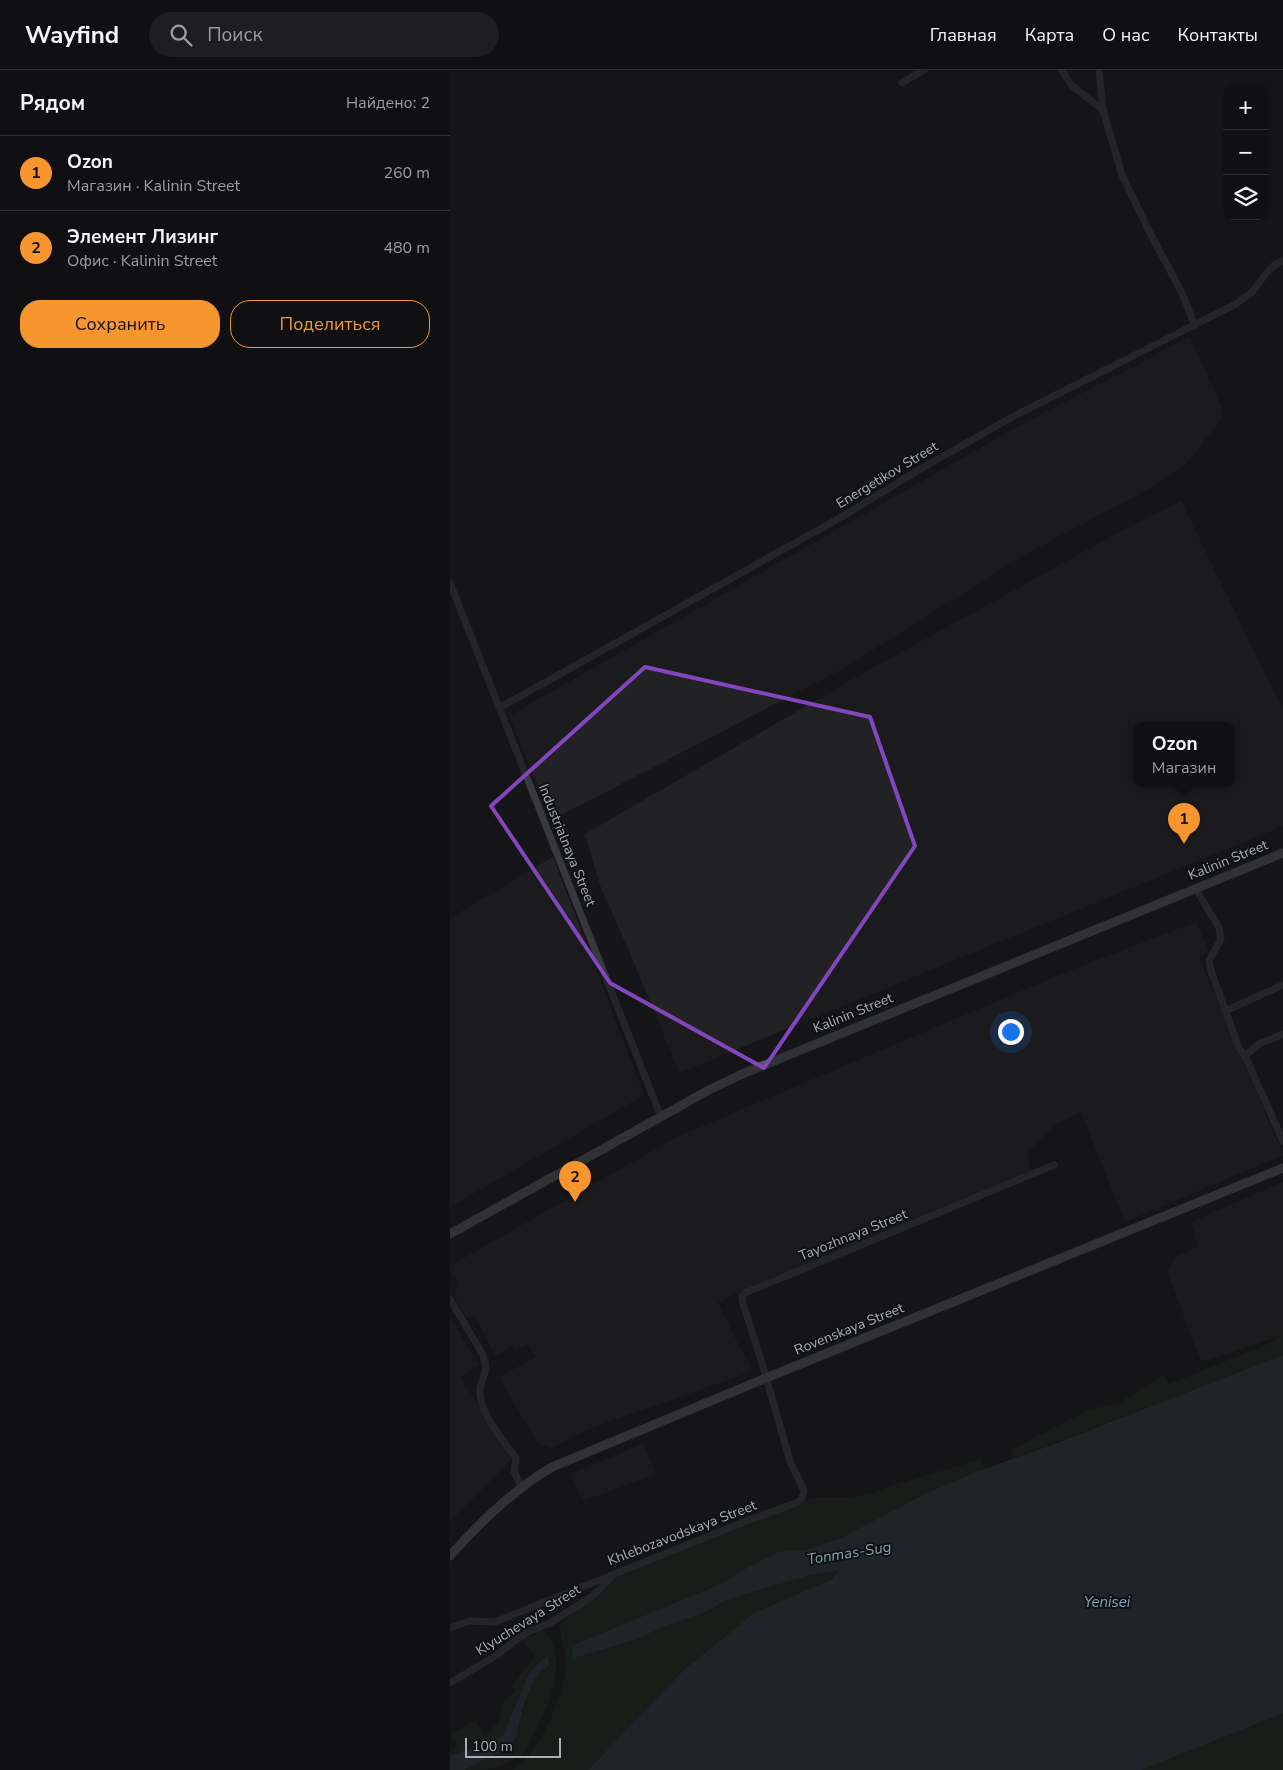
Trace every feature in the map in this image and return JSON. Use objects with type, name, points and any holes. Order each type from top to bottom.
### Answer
[{"type":"main road","name":"Kalinin Street","points":[[450,1234],[709,1090],[748,1072],[1283,853]]},
{"type":"main road","name":"Rovenskaya Street","points":[[450,1556],[490,1514],[521,1487],[552,1466],[1283,1168]]},
{"type":"street","points":[[902,83],[924,70]]},
{"type":"street","points":[[1062,70],[1071,85],[1103,110]]},
{"type":"street","points":[[1099,70],[1103,110],[1122,175],[1150,233],[1182,292],[1195,326]]},
{"type":"street","name":"Energetikov Street","points":[[499,708],[811,534],[1014,416],[1236,304],[1252,292],[1263,276],[1277,263],[1283,261]]},
{"type":"street","name":"Industrialnaya Street","points":[[450,583],[661,1117]]},
{"type":"street","points":[[1196,889],[1219,928],[1221,939],[1209,960],[1211,971],[1239,1048],[1245,1056],[1283,1142]]},
{"type":"street","points":[[1225,1011],[1283,985]]},
{"type":"street","points":[[1245,1056],[1259,1044],[1283,1034]]},
{"type":"street","name":"Tayozhnaya Street","points":[[766,1378],[742,1300],[742,1296],[745,1293],[1054,1166]]},
{"type":"street","points":[[450,1299],[486,1364],[480,1395],[482,1405],[496,1432],[516,1458],[514,1471],[521,1487]]},
{"type":"street","name":"Khlebozavodskaya Street","points":[[450,1628],[469,1621],[495,1622],[749,1520],[796,1504],[801,1500],[804,1491],[790,1462],[766,1378]]},
{"type":"street","name":"Klyuchevaya Street","points":[[450,1683],[497,1655],[528,1632],[550,1623],[588,1598],[599,1590],[615,1573]]},
{"type":"highlighted area","points":[[645,667],[870,717],[915,846],[764,1068],[610,983],[491,806]]},
{"type":"shaded area","points":[[1190,337],[1221,406],[1222,418],[1186,464],[1150,488],[1024,555],[844,668],[552,820],[509,716],[1028,421]]},
{"type":"shaded area","points":[[1181,501],[1283,710],[1283,826],[679,1073],[633,960],[601,888],[585,834],[853,679],[1138,522]]},
{"type":"shaded area","points":[[553,857],[644,1095],[450,1207],[450,918]]},
{"type":"shaded area","points":[[1196,922],[1209,951],[1199,958],[1283,1155],[1125,1222],[1081,1112],[1058,1123],[1027,1152],[1030,1171],[764,1281],[718,1302],[753,1371],[588,1429],[551,1448],[537,1442],[499,1377],[536,1357],[528,1344],[516,1350],[512,1347],[495,1356],[475,1316],[466,1317],[455,1296],[458,1284],[450,1270],[450,1266],[679,1136],[1064,973]]},
{"type":"shaded area","points":[[1283,1182],[1283,1335],[1208,1360],[1200,1360],[1167,1271],[1176,1257],[1198,1246],[1191,1222]]},
{"type":"shaded area","points":[[450,1317],[479,1365],[460,1377],[512,1459],[450,1521]]},
{"type":"shaded area","points":[[1283,1335],[1283,1355],[1012,1459],[1011,1450],[1086,1411],[1121,1402],[1164,1375],[1169,1384],[1266,1345]]},
{"type":"shaded area","points":[[643,1444],[656,1474],[583,1501],[571,1474]]},
{"type":"shaded area","points":[[980,1460],[985,1469],[925,1494],[839,1539],[805,1550],[778,1552],[721,1584],[571,1646],[575,1658],[634,1640],[668,1625],[708,1611],[725,1600],[810,1575],[839,1571],[833,1579],[754,1613],[684,1670],[588,1770],[512,1770],[532,1752],[541,1739],[556,1707],[566,1664],[560,1626],[575,1611],[604,1591],[616,1577],[804,1501],[822,1497],[846,1498],[869,1494]]},
{"type":"shaded area","points":[[541,1631],[546,1632],[552,1644],[556,1656],[556,1668],[551,1694],[530,1742],[520,1755],[504,1765],[485,1769],[465,1770],[514,1741],[531,1687],[541,1671],[540,1661],[534,1667],[521,1690],[503,1735],[485,1744],[450,1756],[450,1750],[458,1747],[450,1734],[475,1721],[484,1733],[497,1725],[505,1698],[516,1692],[512,1685],[535,1656],[523,1640]]},
{"type":"shaded area","points":[[1283,1713],[1283,1770],[1141,1770]]},
{"type":"water","name":"Yenisei","points":[[1283,1355],[1283,1713],[1141,1770],[588,1770],[684,1670],[754,1613],[833,1579],[838,1571],[810,1575],[725,1600],[708,1611],[668,1625],[634,1640],[574,1658],[571,1646],[721,1584],[778,1552],[805,1550],[839,1539],[925,1494],[974,1473]]},
{"type":"water","points":[[547,1656],[550,1665],[541,1671],[534,1680],[523,1707],[514,1741],[508,1747],[465,1770],[450,1770],[450,1756],[485,1744],[503,1735],[527,1678],[534,1667]]},
{"type":"place","name":"Ozon","points":[[1184,844]]},
{"type":"place","name":"Элемент Лизинг","points":[[575,1202]]},
{"type":"water label","name":"Tonmas-Sug","points":[[849,1553]]}]
